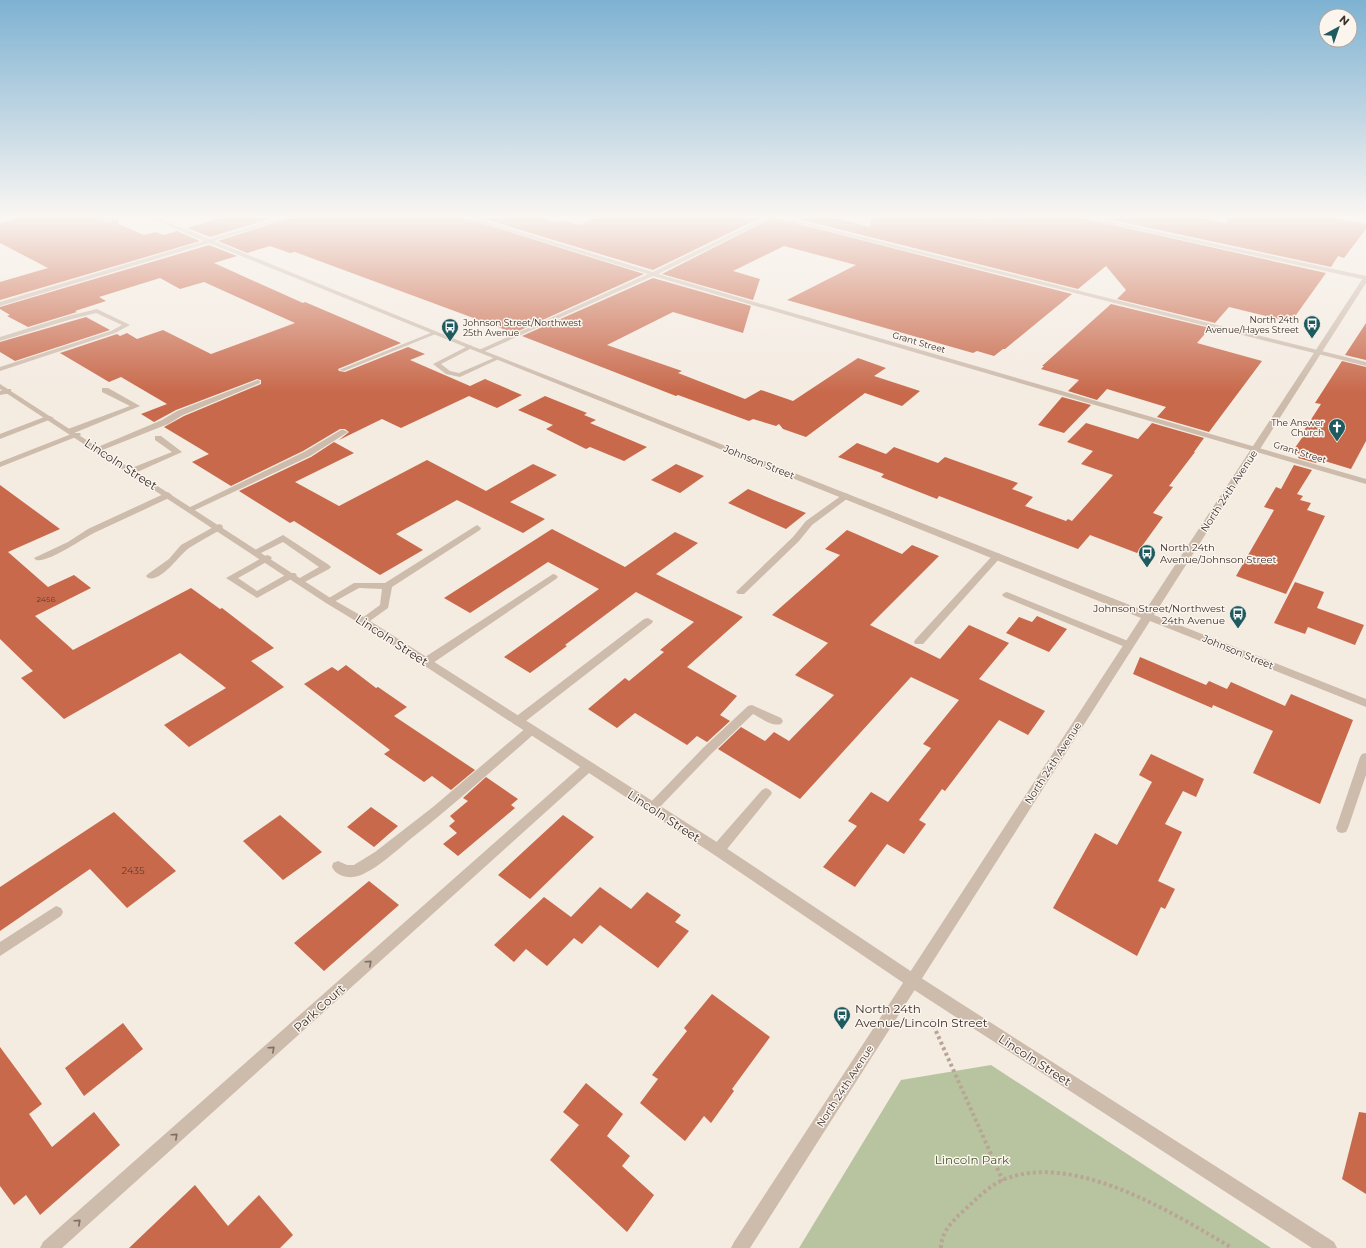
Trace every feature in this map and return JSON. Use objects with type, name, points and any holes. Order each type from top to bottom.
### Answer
[{"type":"street","points":[[0,304],[92,276]]},
{"type":"street","name":"Johnson Street","points":[[295,276],[1366,703]]},
{"type":"street","points":[[481,351],[648,276]]},
{"type":"street","name":"Grant Street","points":[[661,276],[1366,482]]},
{"type":"street","points":[[1013,276],[1366,364]]},
{"type":"street","name":"North 24th Avenue","points":[[740,1248],[914,981],[1128,645],[1366,278]]},
{"type":"street","points":[[0,339],[70,317],[97,312],[127,325],[113,332],[0,369]]},
{"type":"street","points":[[342,370],[435,333]]},
{"type":"street","points":[[470,347],[436,364],[448,373],[460,375],[498,358]]},
{"type":"street","points":[[97,449],[165,422],[180,413],[258,382]]},
{"type":"street","name":"Lincoln Street","points":[[3,390],[74,433],[297,578],[329,601],[363,621],[718,850],[914,981],[1328,1248]]},
{"type":"street","points":[[0,465],[136,406],[105,390]]},
{"type":"street","points":[[0,437],[50,418]]},
{"type":"street","points":[[190,509],[307,454],[344,432]]},
{"type":"street","points":[[132,471],[178,452],[158,438]]},
{"type":"street","points":[[39,558],[71,544],[91,531],[168,495]]},
{"type":"street","points":[[741,592],[796,539],[809,524],[844,496]]},
{"type":"street","points":[[151,576],[172,561],[188,544],[218,527]]},
{"type":"street","points":[[329,601],[357,585],[387,586],[477,528]]},
{"type":"street","points":[[283,538],[326,567],[257,595],[231,578],[262,555],[283,538]]},
{"type":"street","points":[[919,642],[997,556]]},
{"type":"street","points":[[426,662],[553,577]]},
{"type":"street","points":[[363,621],[385,606],[387,586]]},
{"type":"street","points":[[1007,595],[1128,645]]},
{"type":"street","points":[[518,722],[648,621]]},
{"type":"street","points":[[652,808],[707,751],[752,710],[777,721]]},
{"type":"street","points":[[338,866],[346,871],[356,871],[380,856],[437,811],[531,730]]},
{"type":"street","points":[[1342,828],[1366,757]]},
{"type":"street","name":"Park Court","points":[[49,1248],[588,767]]},
{"type":"street","points":[[718,850],[766,793]]},
{"type":"street","points":[[0,950],[56,912]]},
{"type":"path","points":[[931,1020],[1003,1181]]},
{"type":"path","points":[[941,1248],[943,1236],[965,1209],[990,1187],[1012,1176],[1041,1172],[1071,1175],[1098,1182],[1137,1196],[1177,1214],[1232,1248]]},
{"type":"green space","name":"Lincoln Park","points":[[991,1065],[1271,1248],[799,1248],[901,1080]]},
{"type":"building","points":[[20,276],[81,276],[0,300],[0,282]]},
{"type":"building","points":[[104,276],[243,276],[303,303],[305,302],[401,343],[338,369],[339,371],[345,372],[408,347],[425,354],[410,360],[470,386],[485,379],[522,395],[497,408],[469,396],[401,428],[382,419],[339,440],[349,432],[345,429],[340,429],[303,451],[231,486],[192,462],[209,454],[164,427],[184,416],[261,384],[261,380],[257,379],[176,410],[154,422],[141,414],[167,404],[121,377],[109,382],[60,353],[117,334],[120,336],[127,333],[137,339],[163,330],[211,354],[295,323],[204,282],[180,289],[160,278],[99,297],[106,301],[75,311],[77,312],[28,327],[7,316],[10,315],[0,309],[0,307]]},
{"type":"building","points":[[361,276],[639,276],[514,333]]},
{"type":"building","points":[[670,276],[751,276],[760,279],[753,300]]},
{"type":"building","points":[[834,276],[1003,276],[1072,294],[1005,349],[994,356],[977,351],[973,353],[787,300]]},
{"type":"building","points":[[1027,276],[1094,276],[1078,289]]},
{"type":"building","points":[[1115,276],[1324,276],[1291,322],[1229,307],[1215,323],[1117,299],[1126,290]]},
{"type":"building","points":[[653,278],[751,306],[743,333],[673,312],[607,345],[682,371],[678,373],[745,399],[761,390],[793,401],[858,358],[886,368],[874,376],[920,391],[902,406],[865,393],[806,437],[783,429],[779,424],[776,426],[753,419],[749,421],[678,395],[676,396],[522,336]]},
{"type":"building","points":[[1111,304],[1210,328],[1197,343],[1262,361],[1209,432],[1157,417],[1166,407],[1107,389],[1097,400],[1068,391],[1079,380],[1041,369],[1044,366],[1042,366]]},
{"type":"building","points":[[86,317],[110,330],[15,361],[0,352],[0,342]]},
{"type":"building","points":[[1366,323],[1366,360],[1345,355]]},
{"type":"building","points":[[1342,361],[1366,367],[1366,441],[1351,469],[1318,459],[1316,463],[1298,458],[1300,454],[1292,452],[1306,432],[1303,432],[1321,404],[1315,403]]},
{"type":"building","points":[[545,396],[587,413],[584,415],[596,420],[590,423],[647,447],[624,461],[590,447],[586,449],[546,429],[553,425],[518,410]]},
{"type":"building","points":[[1062,397],[1091,405],[1064,433],[1038,425]]},
{"type":"building","points":[[1086,423],[1138,439],[1152,423],[1204,438],[1169,486],[1173,487],[1153,513],[1163,517],[1137,553],[1090,535],[1078,549],[939,496],[937,499],[881,477],[884,474],[838,457],[857,443],[886,454],[894,447],[938,463],[945,457],[1018,483],[1012,489],[1033,497],[1025,506],[1066,521],[1068,519],[1072,521],[1113,475],[1081,464],[1093,451],[1067,442]]},
{"type":"building","points":[[334,442],[354,453],[295,482],[339,506],[427,460],[486,491],[533,464],[557,475],[510,502],[545,519],[523,533],[457,500],[396,534],[423,550],[380,575],[294,521],[290,523],[239,491],[311,457]]},
{"type":"building","points":[[676,464],[704,476],[680,493],[651,480]]},
{"type":"building","points":[[1294,465],[1312,470],[1297,494],[1303,496],[1300,500],[1311,503],[1307,510],[1325,516],[1286,594],[1236,576],[1274,510],[1264,507],[1276,487],[1281,489]]},
{"type":"building","points":[[0,485],[60,529],[8,552],[48,587],[74,575],[91,588],[35,616],[73,650],[191,588],[220,609],[222,608],[274,648],[251,661],[284,687],[189,747],[164,725],[226,688],[180,653],[64,719],[21,678],[33,671],[0,639]]},
{"type":"building","points":[[748,489],[806,513],[786,529],[728,503]]},
{"type":"building","points":[[552,529],[625,567],[675,532],[698,543],[656,574],[743,617],[687,667],[737,696],[720,715],[730,721],[707,742],[697,736],[687,745],[635,713],[617,728],[588,709],[625,678],[629,681],[664,652],[660,650],[694,622],[636,592],[530,673],[504,657],[599,589],[548,562],[470,613],[444,598]]},
{"type":"building","points":[[847,530],[902,554],[912,545],[939,556],[870,625],[940,659],[969,625],[1009,643],[979,679],[1045,711],[1028,735],[999,720],[945,791],[942,789],[919,820],[926,824],[904,854],[887,844],[855,887],[823,867],[857,826],[848,821],[871,792],[888,802],[931,748],[923,744],[959,700],[911,677],[800,799],[718,749],[741,727],[765,741],[774,732],[789,741],[834,695],[795,675],[828,643],[772,615],[840,555],[825,549]]},
{"type":"building","points":[[1295,582],[1324,592],[1317,608],[1364,625],[1355,645],[1308,627],[1305,634],[1274,623]]},
{"type":"building","points":[[1037,616],[1067,629],[1049,652],[1006,633],[1019,617],[1032,622]]},
{"type":"building","points":[[1140,657],[1206,685],[1209,681],[1227,689],[1231,682],[1285,706],[1291,694],[1353,720],[1320,804],[1253,773],[1273,731],[1213,705],[1212,708],[1133,674]]},
{"type":"building","points":[[346,665],[376,688],[378,687],[407,707],[394,716],[475,770],[451,790],[432,776],[424,782],[384,754],[390,750],[304,684],[332,667],[338,671]]},
{"type":"building","points":[[1151,754],[1204,779],[1196,797],[1183,791],[1165,824],[1182,832],[1158,881],[1175,889],[1165,909],[1161,907],[1137,956],[1053,908],[1095,833],[1117,845],[1152,782],[1139,775]]},
{"type":"building","points":[[486,777],[518,799],[511,805],[515,808],[458,856],[443,844],[457,833],[449,826],[455,821],[450,816],[468,801],[463,798]]},
{"type":"building","points":[[371,807],[398,826],[374,847],[347,827]]},
{"type":"building","points":[[114,812],[176,871],[127,908],[90,869],[0,931],[0,887]]},
{"type":"building","points":[[280,815],[322,852],[283,880],[243,841]]},
{"type":"building","points":[[563,815],[594,837],[530,899],[498,875]]},
{"type":"building","points":[[369,881],[399,905],[324,971],[294,943]]},
{"type":"building","points":[[600,887],[631,909],[647,892],[681,915],[675,922],[689,931],[658,968],[600,925],[582,944],[574,938],[547,966],[526,949],[514,962],[494,945],[544,897],[571,917]]},
{"type":"building","points":[[712,994],[770,1037],[732,1089],[734,1091],[711,1123],[704,1116],[685,1141],[640,1103],[658,1079],[652,1075],[687,1031],[684,1028]]},
{"type":"building","points":[[123,1023],[143,1049],[84,1096],[65,1068]]},
{"type":"building","points":[[0,1047],[42,1104],[29,1114],[52,1147],[94,1112],[120,1145],[40,1215],[26,1195],[14,1205],[0,1186]]},
{"type":"building","points":[[586,1083],[623,1114],[607,1136],[630,1156],[622,1166],[654,1195],[627,1232],[550,1160],[579,1125],[563,1112]]},
{"type":"building","points":[[1359,1112],[1366,1113],[1366,1194],[1342,1179]]},
{"type":"building","points":[[195,1185],[228,1226],[259,1195],[293,1235],[280,1248],[129,1248]]},
{"type":"place","name":"North 24th Avenue/Hayes Street","points":[[1312,339]]},
{"type":"place","name":"Johnson Street/Northwest 25th Avenue","points":[[450,342]]},
{"type":"place","name":"The Answer Church","points":[[1337,442]]},
{"type":"place","name":"North 24th Avenue/Johnson Street","points":[[1147,568]]},
{"type":"place","name":"Johnson Street/Northwest 24th Avenue","points":[[1238,629]]},
{"type":"place","name":"North 24th Avenue/Lincoln Street","points":[[842,1030]]}]
